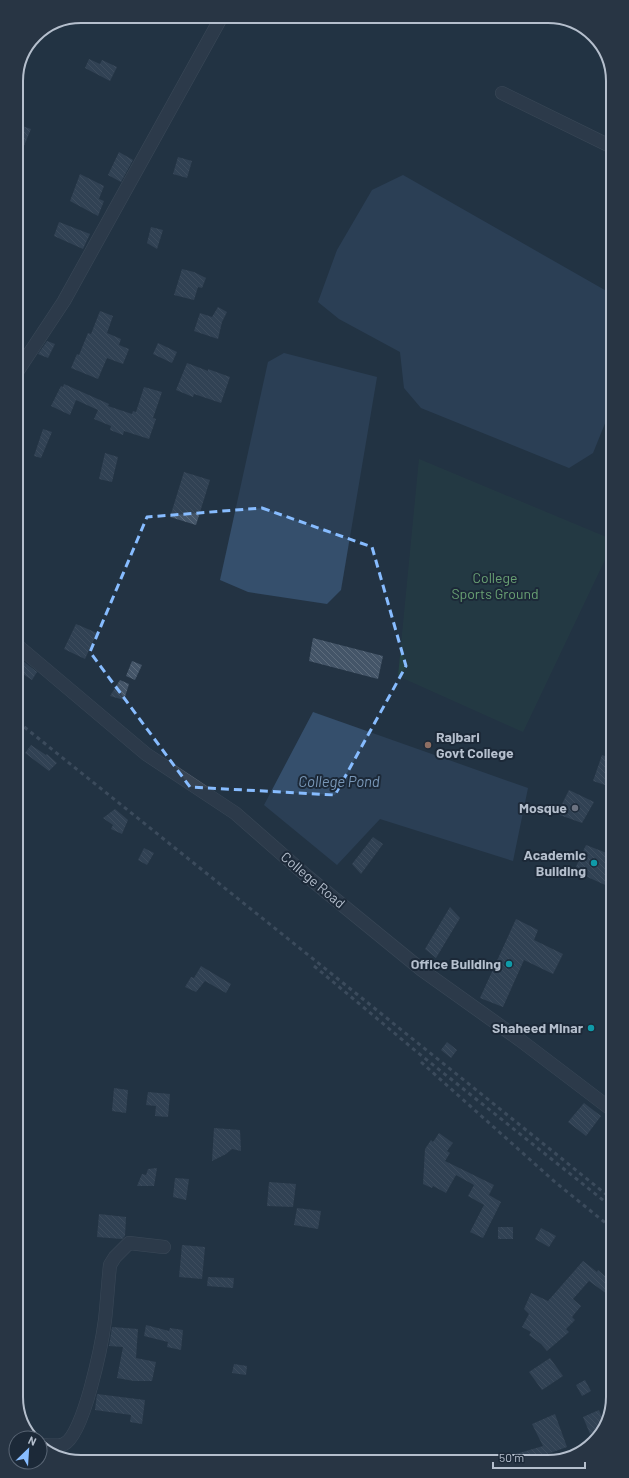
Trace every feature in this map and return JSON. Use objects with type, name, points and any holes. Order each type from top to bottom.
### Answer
[{"type":"street","points":[[23,363],[64,301],[218,23]]},
{"type":"street","points":[[502,93],[606,144]]},
{"type":"street","name":"College Road","points":[[23,650],[146,754],[236,813],[308,877],[422,970],[520,1040],[606,1105]]},
{"type":"street","points":[[49,1445],[64,1444],[72,1438],[78,1426],[93,1381],[104,1322],[110,1265],[115,1257],[129,1243],[164,1247]]},
{"type":"highlighted area","points":[[262,508],[372,547],[406,666],[335,795],[190,787],[90,652],[147,517]]},
{"type":"green space","name":"College Sports Ground","points":[[419,459],[606,537],[606,558],[523,732],[398,676]]},
{"type":"water","points":[[403,175],[606,291],[606,421],[593,453],[569,468],[421,408],[404,388],[400,352],[339,319],[318,302],[337,250],[372,190]]},
{"type":"water","points":[[284,353],[377,377],[341,590],[327,604],[248,592],[220,580],[268,362]]},
{"type":"water","name":"College Pond","points":[[313,712],[528,788],[513,861],[380,819],[337,865],[264,805]]},
{"type":"building","points":[[89,59],[100,64],[102,60],[117,67],[110,81],[85,68]]},
{"type":"building","points":[[23,126],[31,129],[23,148]]},
{"type":"building","points":[[119,152],[133,160],[121,182],[108,175]]},
{"type":"building","points":[[178,157],[192,161],[187,178],[173,174]]},
{"type":"building","points":[[80,174],[104,186],[99,199],[104,201],[98,216],[70,201]]},
{"type":"building","points":[[59,222],[90,234],[83,249],[54,236]]},
{"type":"building","points":[[151,227],[163,230],[157,249],[147,243]]},
{"type":"building","points":[[182,269],[194,272],[206,278],[202,288],[198,287],[194,300],[174,295]]},
{"type":"building","points":[[218,307],[227,312],[222,322],[218,339],[194,331],[200,313],[212,317]]},
{"type":"building","points":[[100,311],[113,316],[107,333],[121,339],[119,345],[129,349],[123,364],[107,358],[98,379],[71,368],[77,354],[79,355],[88,333],[91,334]]},
{"type":"building","points":[[47,341],[55,344],[48,358],[38,354]]},
{"type":"building","points":[[158,343],[177,352],[172,363],[153,354]]},
{"type":"building","points":[[187,363],[230,377],[221,403],[194,394],[193,397],[176,390]]},
{"type":"building","points":[[64,384],[109,404],[108,406],[132,414],[133,411],[136,412],[144,387],[162,392],[153,418],[156,419],[149,439],[124,431],[123,435],[110,430],[111,426],[94,419],[98,410],[76,400],[70,415],[51,406],[61,386],[63,387]]},
{"type":"building","points":[[43,429],[52,432],[41,458],[34,456]]},
{"type":"building","points":[[105,453],[118,457],[112,482],[99,479]]},
{"type":"building","points":[[184,472],[210,480],[196,525],[170,517]]},
{"type":"building","points":[[76,624],[97,633],[85,659],[64,649]]},
{"type":"building","points":[[313,638],[383,656],[378,679],[309,661]]},
{"type":"building","points":[[23,661],[37,672],[32,680],[23,674]]},
{"type":"building","points":[[132,661],[142,665],[135,680],[126,676]]},
{"type":"building","points":[[120,680],[129,684],[124,700],[110,696]]},
{"type":"building","points":[[31,745],[46,755],[47,754],[57,763],[49,771],[25,753]]},
{"type":"building","points":[[602,755],[606,756],[606,785],[593,781]]},
{"type":"building","name":"Mosque","points":[[569,790],[594,802],[582,823],[557,814]]},
{"type":"building","points":[[115,809],[128,820],[122,834],[111,829],[113,825],[103,818]]},
{"type":"building","points":[[373,837],[383,844],[361,874],[352,864]]},
{"type":"building","name":"Academic Building","points":[[586,845],[606,853],[606,885],[574,871]]},
{"type":"building","points":[[144,848],[154,853],[147,865],[138,860]]},
{"type":"building","points":[[450,907],[460,918],[436,958],[425,949]]},
{"type":"building","name":"Office Building","points":[[516,919],[538,930],[534,940],[563,954],[553,974],[524,960],[503,1007],[480,998]]},
{"type":"building","points":[[201,966],[231,984],[226,993],[205,981],[196,992],[185,987],[191,977],[194,978]]},
{"type":"building","points":[[447,1042],[457,1050],[451,1058],[441,1050]]},
{"type":"building","points":[[114,1088],[128,1090],[126,1113],[112,1111]]},
{"type":"building","points":[[148,1092],[170,1094],[168,1117],[155,1116],[156,1106],[146,1105]]},
{"type":"building","points":[[584,1103],[601,1116],[586,1136],[568,1122]]},
{"type":"building","points":[[214,1128],[240,1130],[241,1151],[232,1149],[226,1154],[212,1161]]},
{"type":"building","points":[[439,1133],[453,1143],[447,1151],[450,1153],[445,1161],[494,1185],[489,1195],[501,1202],[483,1238],[470,1232],[484,1205],[468,1196],[474,1185],[456,1175],[446,1193],[433,1186],[432,1188],[423,1184],[425,1149],[431,1140],[433,1142]]},
{"type":"building","points":[[157,1168],[154,1186],[137,1186],[142,1174],[146,1175],[148,1169]]},
{"type":"building","points":[[175,1178],[189,1179],[186,1200],[173,1197]]},
{"type":"building","points":[[269,1182],[296,1184],[293,1207],[267,1206]]},
{"type":"building","points":[[297,1208],[321,1211],[318,1229],[294,1225]]},
{"type":"building","points":[[99,1214],[126,1217],[125,1236],[122,1239],[97,1237]]},
{"type":"building","points":[[498,1227],[513,1227],[513,1239],[498,1239]]},
{"type":"building","points":[[541,1228],[556,1236],[549,1247],[535,1239]]},
{"type":"building","points":[[182,1245],[205,1247],[202,1279],[179,1277]]},
{"type":"building","points":[[583,1261],[606,1277],[606,1293],[589,1281],[573,1299],[581,1306],[572,1317],[575,1320],[566,1329],[569,1332],[547,1351],[541,1344],[529,1335],[531,1332],[522,1327],[529,1314],[524,1309],[531,1293],[548,1301]]},
{"type":"building","points":[[208,1277],[234,1278],[233,1288],[207,1286]]},
{"type":"building","points":[[146,1325],[169,1331],[170,1328],[183,1330],[181,1350],[167,1347],[168,1342],[144,1336]]},
{"type":"building","points":[[112,1327],[138,1329],[136,1358],[156,1362],[152,1381],[134,1381],[117,1378],[123,1347],[109,1346]]},
{"type":"building","points":[[550,1358],[563,1376],[542,1390],[529,1372]]},
{"type":"building","points":[[234,1364],[247,1366],[246,1375],[232,1373]]},
{"type":"building","points":[[585,1380],[591,1391],[582,1396],[576,1385]]},
{"type":"building","points":[[97,1394],[145,1400],[142,1424],[130,1422],[131,1415],[95,1410]]},
{"type":"building","points":[[599,1410],[602,1418],[594,1432],[590,1434],[583,1417]]},
{"type":"building","points":[[555,1414],[567,1447],[545,1455],[512,1455],[543,1446],[532,1424]]},
{"type":"railway","points":[[23,726],[606,1194]]},
{"type":"railway","points":[[314,966],[417,1052],[606,1202]]},
{"type":"railway","points":[[421,1062],[555,1182],[606,1223]]},
{"type":"place","name":"Rajbari Govt College","points":[[428,745]]},
{"type":"place","name":"Mosque","points":[[575,808]]},
{"type":"place","name":"Academic Building","points":[[594,863]]},
{"type":"place","name":"Office Building","points":[[509,964]]},
{"type":"place","name":"Shaheed Minar","points":[[591,1028]]}]
